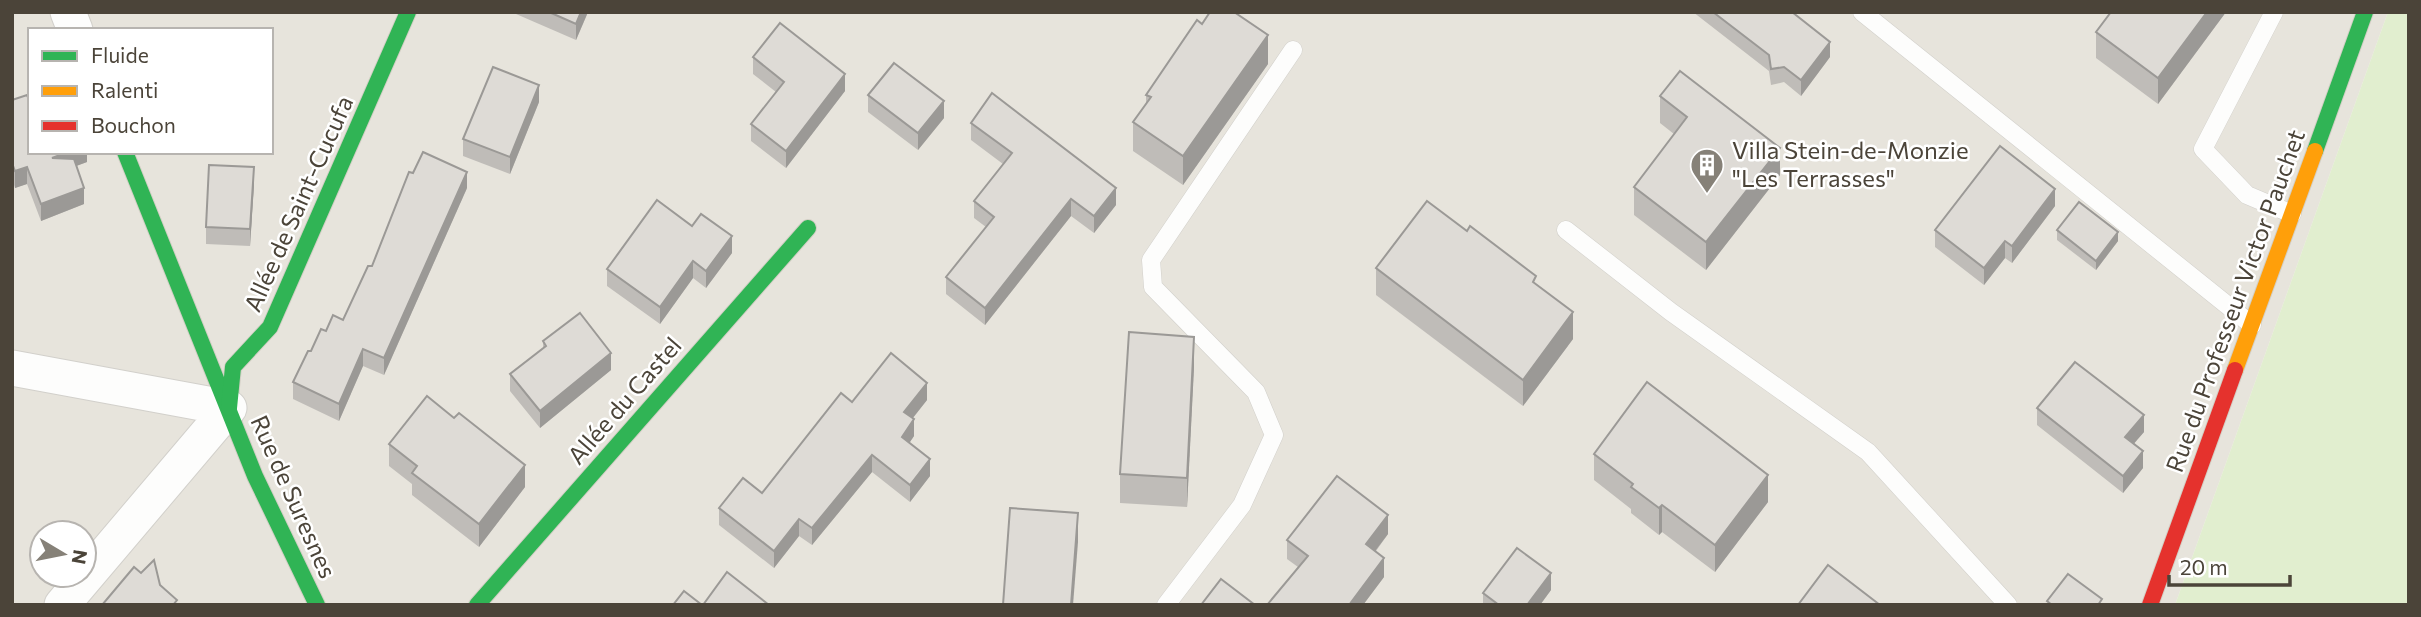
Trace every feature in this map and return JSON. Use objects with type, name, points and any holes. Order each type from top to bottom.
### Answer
[{"type":"street","name":"Allée de Saint-Cucufa","points":[[229,408],[233,367],[270,327],[408,12]]},
{"type":"street","name":"Rue du Professeur Victor Pauchet","points":[[2150,605],[2365,12]]},
{"type":"street","name":"Rue de Suresnes","points":[[126,154],[255,476],[317,605]]},
{"type":"street","name":"Allée du Castel","points":[[477,605],[808,228]]},
{"type":"street","points":[[12,369],[229,408]]},
{"type":"street","points":[[62,605],[229,408]]},
{"type":"lane","points":[[1862,12],[2252,325]]},
{"type":"lane","points":[[2274,12],[2203,149],[2247,195],[2292,214]]},
{"type":"lane","points":[[1166,605],[1242,505],[1274,435],[1256,392],[1153,287],[1151,260],[1293,50]]},
{"type":"lane","points":[[1566,230],[1671,312],[1868,452],[2008,605]]},
{"type":"shaded area","points":[[12,12],[2388,12],[2175,605],[12,605]]},
{"type":"green space","points":[[2388,12],[2409,12],[2409,605],[2175,605]]},
{"type":"building","points":[[549,12],[581,12],[576,24]]},
{"type":"building","points":[[1210,12],[1234,12],[1268,35],[1183,156],[1133,122],[1151,97],[1146,95],[1197,20],[1202,24]]},
{"type":"building","points":[[1713,12],[1792,12],[1830,42],[1801,80],[1784,67],[1771,69],[1769,55]]},
{"type":"building","points":[[2111,12],[2207,12],[2158,78],[2096,32]]},
{"type":"building","points":[[780,23],[845,74],[786,151],[751,124],[784,82],[753,57]]},
{"type":"building","points":[[894,63],[944,101],[918,133],[868,95]]},
{"type":"building","points":[[493,67],[539,85],[510,157],[463,139]]},
{"type":"building","name":"Villa Stein-de-Monzie \"Les Terrasses\"","points":[[1680,71],[1780,148],[1706,242],[1634,187],[1687,117],[1660,96]]},
{"type":"building","points":[[992,93],[1116,188],[1094,216],[1071,199],[985,308],[946,277],[994,217],[974,201],[1012,153],[971,123]]},
{"type":"building","points":[[27,95],[28,97],[28,154],[63,154],[52,158],[74,159],[84,188],[41,204],[27,167],[15,171],[12,163],[12,100]]},
{"type":"building","points":[[2000,146],[2055,189],[2012,246],[2005,241],[1984,268],[1935,230]]},
{"type":"building","points":[[423,152],[467,172],[384,358],[363,349],[339,404],[293,382],[321,329],[326,331],[333,315],[343,320],[368,266],[372,266],[409,172],[413,173]]},
{"type":"building","points":[[209,165],[254,167],[250,229],[206,227]]},
{"type":"building","points":[[657,200],[692,226],[701,214],[732,236],[706,271],[693,261],[660,307],[607,269]]},
{"type":"building","points":[[1427,201],[1467,231],[1470,226],[1536,276],[1533,282],[1573,312],[1523,380],[1376,268]]},
{"type":"building","points":[[2079,202],[2118,232],[2096,261],[2057,230]]},
{"type":"building","points":[[580,313],[611,353],[540,411],[510,374],[546,346],[543,341]]},
{"type":"building","points":[[1129,332],[1194,337],[1187,478],[1120,474]]},
{"type":"building","points":[[891,353],[927,383],[904,412],[914,419],[902,437],[930,459],[910,485],[872,455],[812,528],[799,519],[774,551],[719,508],[743,478],[762,493],[841,393],[852,402]]},
{"type":"building","points":[[2075,362],[2144,415],[2125,437],[2143,451],[2123,476],[2037,408]]},
{"type":"building","points":[[1647,382],[1768,475],[1715,545],[1662,505],[1659,508],[1631,487],[1633,484],[1594,454]]},
{"type":"building","points":[[427,396],[454,418],[459,413],[525,465],[479,524],[412,473],[417,466],[389,444]]},
{"type":"building","points":[[1337,476],[1388,515],[1366,544],[1384,558],[1349,605],[1267,605],[1308,556],[1287,540]]},
{"type":"building","points":[[1010,508],[1078,513],[1071,605],[1003,605]]},
{"type":"building","points":[[1517,548],[1551,573],[1527,605],[1499,605],[1483,593]]},
{"type":"building","points":[[154,560],[160,585],[177,600],[173,605],[102,605],[134,567],[141,573]]},
{"type":"building","points":[[1828,565],[1880,605],[1798,605]]},
{"type":"building","points":[[727,572],[769,605],[703,605]]},
{"type":"building","points":[[2068,574],[2102,599],[2098,605],[2052,605],[2047,601]]},
{"type":"building","points":[[1221,579],[1255,605],[1201,605]]},
{"type":"building","points":[[684,591],[702,605],[673,605]]},
{"type":"traffic: fast","points":[[229,408],[233,367],[270,327],[408,12]]},
{"type":"traffic: fast","points":[[2315,151],[2365,12]]},
{"type":"traffic: fast","points":[[126,154],[255,476],[317,605]]},
{"type":"traffic: fast","points":[[477,605],[808,228]]},
{"type":"traffic: slow","points":[[2235,370],[2315,151]]},
{"type":"traffic: jam","points":[[2150,605],[2235,370]]},
{"type":"place","name":"Villa Stein-de-Monzie \"Les Terrasses\"","points":[[1707,195]]}]
